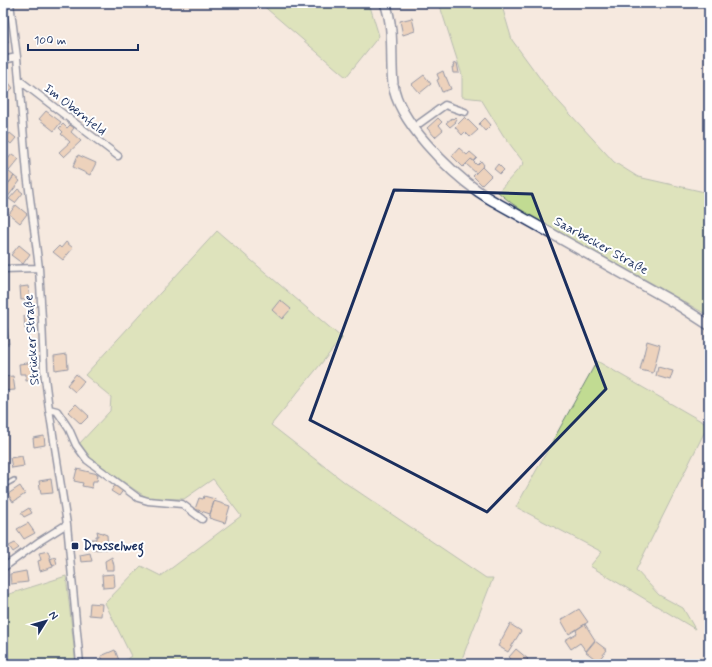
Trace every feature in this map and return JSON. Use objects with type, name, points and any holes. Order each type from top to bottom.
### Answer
[{"type":"main road","name":"Saarbecker Straße","points":[[385,3],[391,29],[394,86],[401,110],[413,128],[444,162],[478,192],[675,303],[709,325]]},
{"type":"street","points":[[3,269],[39,268],[27,174],[17,57],[10,3]]},
{"type":"street","points":[[3,60],[17,57]]},
{"type":"street","name":"Im Obernfeld","points":[[19,80],[118,156]]},
{"type":"street","points":[[413,128],[445,105],[465,112]]},
{"type":"street","name":"Strücker Straße","points":[[39,268],[44,370],[67,524],[80,664]]},
{"type":"street","points":[[49,409],[57,411],[69,429],[76,445],[87,460],[138,498],[148,501],[182,504],[202,519]]},
{"type":"street","points":[[3,568],[40,541],[67,524]]},
{"type":"lane","points":[[3,486],[14,480]]},
{"type":"highlighted area","points":[[394,190],[532,194],[606,389],[487,512],[310,420]]},
{"type":"green space","points":[[260,3],[369,3],[379,36],[346,77]]},
{"type":"green space","points":[[439,3],[501,3],[512,40],[550,92],[614,162],[638,177],[709,193],[709,316],[539,222],[511,203],[498,192],[524,163],[503,135],[481,99],[462,97],[462,75]]},
{"type":"green space","points":[[217,231],[342,338],[271,425],[347,484],[486,578],[493,578],[460,664],[120,664],[131,656],[105,603],[141,566],[161,576],[241,516],[213,479],[184,499],[148,498],[89,457],[79,444],[110,411],[111,397],[85,375]]},
{"type":"green space","points":[[597,361],[708,425],[636,570],[659,595],[683,608],[695,629],[590,566],[602,552],[516,507]]},
{"type":"green space","points":[[66,576],[76,664],[3,664],[3,596]]},
{"type":"building","points":[[412,18],[415,31],[403,35],[400,21]]},
{"type":"building","points":[[3,26],[6,26],[8,43],[3,44]]},
{"type":"building","points":[[457,63],[459,73],[453,73],[453,64]]},
{"type":"building","points":[[443,71],[451,89],[442,92],[437,80],[439,79],[437,74]]},
{"type":"building","points":[[424,75],[431,84],[420,93],[412,84]]},
{"type":"building","points":[[5,78],[13,88],[5,95],[3,92],[3,80]]},
{"type":"building","points":[[46,111],[61,122],[54,131],[39,119]]},
{"type":"building","points":[[455,117],[457,119],[456,122],[450,127],[446,123]]},
{"type":"building","points":[[465,117],[478,130],[470,137],[465,132],[462,135],[455,127]]},
{"type":"building","points":[[438,118],[442,122],[439,125],[443,130],[435,137],[427,128]]},
{"type":"building","points":[[485,118],[491,125],[485,131],[479,124]]},
{"type":"building","points":[[63,124],[67,128],[70,125],[74,128],[71,132],[81,141],[64,157],[59,152],[70,142],[61,134],[63,132],[59,128]]},
{"type":"building","points":[[10,133],[16,138],[11,144],[5,139]]},
{"type":"building","points":[[459,148],[467,155],[470,152],[477,158],[474,161],[471,159],[463,167],[452,156]]},
{"type":"building","points":[[12,154],[19,159],[9,171],[3,165]]},
{"type":"building","points":[[78,155],[96,163],[90,175],[73,167]]},
{"type":"building","points":[[471,159],[477,165],[481,161],[484,165],[476,173],[466,164]]},
{"type":"building","points":[[498,164],[504,170],[500,174],[494,169]]},
{"type":"building","points":[[3,167],[14,176],[3,191]]},
{"type":"building","points":[[482,167],[491,176],[482,185],[473,176]]},
{"type":"building","points":[[14,176],[20,181],[7,198],[3,194],[3,191]]},
{"type":"building","points":[[18,189],[23,193],[15,203],[9,199]]},
{"type":"building","points":[[16,205],[27,214],[20,223],[9,214]]},
{"type":"building","points":[[66,242],[73,248],[63,260],[53,252],[59,246],[61,248]]},
{"type":"building","points":[[19,245],[30,254],[23,264],[11,255]]},
{"type":"building","points":[[28,286],[30,299],[21,300],[20,287]]},
{"type":"building","points":[[280,300],[291,309],[282,319],[272,310]]},
{"type":"building","points":[[33,315],[35,328],[25,329],[24,316]]},
{"type":"building","points":[[7,328],[9,344],[3,344],[3,329]]},
{"type":"building","points":[[647,341],[660,345],[653,373],[640,370]]},
{"type":"building","points":[[67,354],[68,368],[55,370],[54,356]]},
{"type":"building","points":[[36,362],[38,379],[26,381],[26,374],[20,374],[19,364]]},
{"type":"building","points":[[658,367],[673,371],[670,380],[656,376]]},
{"type":"building","points":[[76,374],[84,381],[75,392],[67,385]]},
{"type":"building","points":[[13,376],[15,390],[3,391],[3,377]]},
{"type":"building","points":[[76,404],[89,416],[81,424],[68,412]]},
{"type":"building","points":[[44,436],[45,445],[34,447],[33,438]]},
{"type":"building","points":[[22,456],[24,466],[12,468],[10,458]]},
{"type":"building","points":[[4,463],[6,476],[3,477],[3,464]]},
{"type":"building","points":[[77,469],[98,474],[97,481],[93,481],[92,488],[82,486],[83,483],[74,481]]},
{"type":"building","points":[[51,479],[53,493],[41,494],[39,481]]},
{"type":"building","points":[[116,484],[124,489],[119,496],[111,491]]},
{"type":"building","points":[[20,486],[25,494],[13,502],[8,494]]},
{"type":"building","points":[[204,496],[215,499],[210,514],[195,509],[199,498],[203,499]]},
{"type":"building","points":[[214,501],[230,506],[225,523],[209,518]]},
{"type":"building","points":[[29,508],[32,513],[24,517],[21,513]]},
{"type":"building","points":[[28,523],[35,533],[24,539],[17,529]]},
{"type":"building","points":[[97,531],[107,535],[108,549],[92,550],[91,539],[96,539],[96,536],[98,536]]},
{"type":"building","points":[[15,543],[19,548],[13,552],[9,546]]},
{"type":"building","points":[[48,551],[53,567],[40,571],[38,561],[41,560],[39,553]]},
{"type":"building","points":[[90,553],[92,561],[81,562],[80,555]]},
{"type":"building","points":[[55,557],[57,564],[53,566],[50,559]]},
{"type":"building","points":[[112,557],[114,570],[106,570],[105,561]]},
{"type":"building","points":[[26,571],[28,582],[11,584],[10,574]]},
{"type":"building","points":[[114,574],[115,587],[103,588],[102,575]]},
{"type":"building","points":[[90,603],[102,604],[101,616],[89,615]]},
{"type":"building","points":[[579,609],[588,622],[569,634],[561,620]]},
{"type":"building","points":[[510,624],[521,631],[508,652],[498,646]]},
{"type":"building","points":[[585,624],[595,640],[586,651],[580,643],[571,649],[565,640],[577,633],[576,630]]},
{"type":"building","points":[[595,641],[607,650],[598,661],[586,652]]},
{"type":"building","points":[[516,649],[528,659],[523,664],[516,664],[509,657]]},
{"type":"building","points":[[115,650],[120,663],[105,664],[101,656]]},
{"type":"place","name":"Drosselweg","points":[[75,546]]}]
